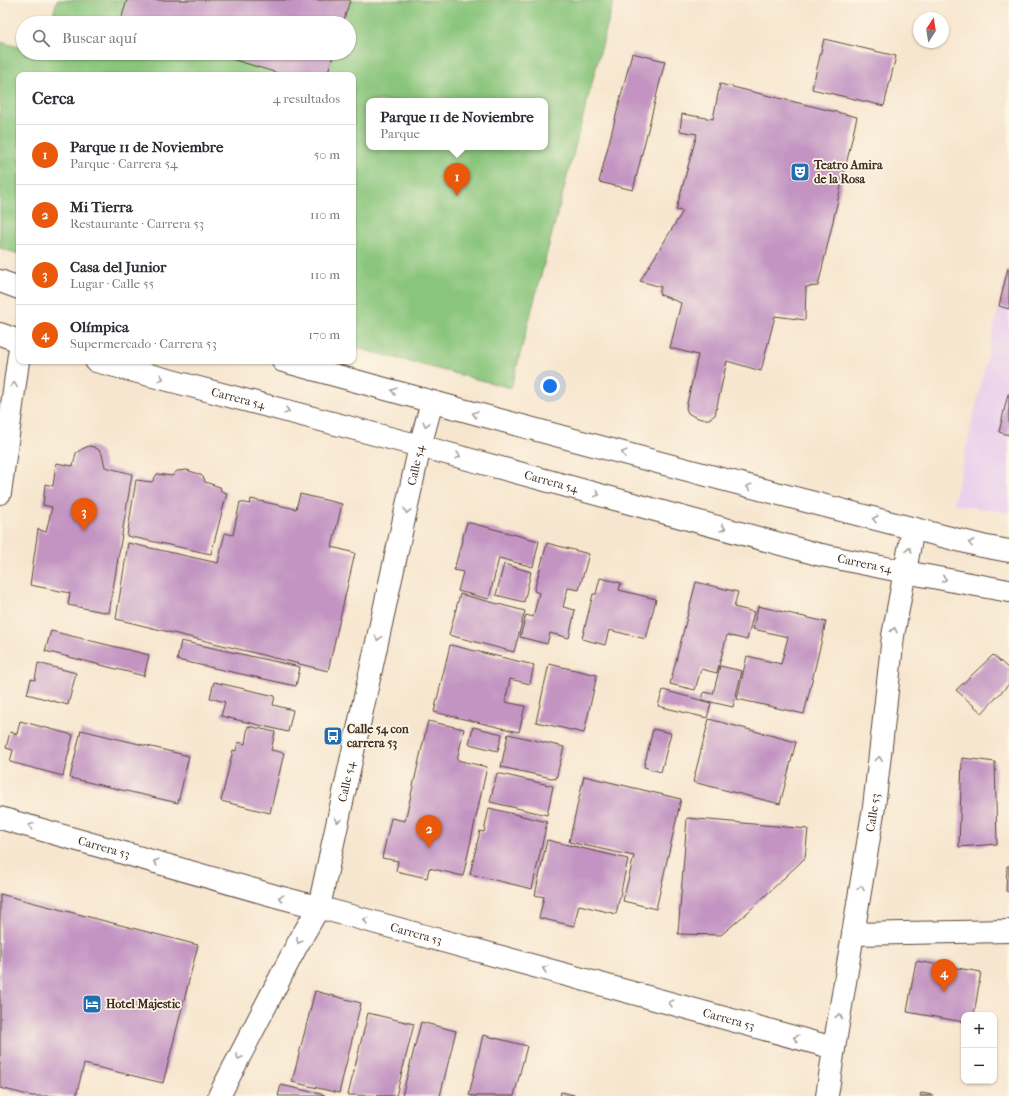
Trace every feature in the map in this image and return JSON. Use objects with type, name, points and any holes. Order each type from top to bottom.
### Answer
[{"type":"street","points":[[0,281],[16,287]]},
{"type":"street","points":[[0,334],[16,340]]},
{"type":"street","points":[[0,493],[18,364]]},
{"type":"street","name":"Carrera 54","points":[[107,364],[420,446],[817,554],[1009,591]]},
{"type":"street","points":[[294,364],[770,492],[982,546],[1009,551]]},
{"type":"street","name":"Calle 54","points":[[219,1096],[318,907],[420,446],[432,402]]},
{"type":"street","name":"Calle 53","points":[[827,1096],[874,807],[893,636],[913,528]]},
{"type":"street","name":"Carrera 53","points":[[0,818],[279,897],[834,1048]]},
{"type":"street","points":[[853,934],[1009,931]]},
{"type":"shaded area","points":[[999,306],[1009,309],[1009,513],[953,504]]},
{"type":"green space","points":[[57,0],[614,0],[511,388],[356,348],[356,72],[16,72],[16,253],[0,248],[0,42],[16,46],[16,60],[356,60],[356,16],[53,16]]},
{"type":"building","points":[[127,0],[350,0],[345,16],[122,16]]},
{"type":"building","points":[[824,39],[896,56],[884,106],[812,89]]},
{"type":"building","points":[[632,53],[665,61],[633,190],[599,182]]},
{"type":"building","points":[[235,60],[332,60],[328,72],[274,72]]},
{"type":"building","points":[[720,84],[857,117],[818,286],[806,287],[805,320],[775,316],[761,371],[727,361],[715,415],[709,419],[701,419],[688,413],[686,408],[698,355],[670,348],[681,303],[659,294],[661,287],[640,281],[683,211],[676,210],[697,134],[680,131],[682,114],[713,119]]},
{"type":"building","points":[[1009,268],[1009,309],[999,306]]},
{"type":"building","points":[[1009,394],[1009,435],[999,432]]},
{"type":"building","points":[[89,446],[99,450],[102,454],[105,467],[132,474],[109,613],[68,605],[70,593],[30,585],[38,529],[46,532],[52,507],[43,505],[45,484],[53,486],[56,463],[73,466],[76,453]]},
{"type":"building","points":[[187,470],[201,475],[205,482],[220,487],[221,491],[227,493],[211,554],[127,536],[136,480],[152,482],[157,474],[172,476],[177,471]]},
{"type":"building","points":[[300,494],[342,504],[332,547],[355,553],[328,671],[116,619],[128,543],[218,563],[225,533],[233,535],[240,502],[250,504],[251,499],[296,509]]},
{"type":"building","points":[[467,522],[539,541],[533,567],[499,558],[489,599],[458,591],[463,572],[454,570]]},
{"type":"building","points":[[547,543],[589,554],[579,590],[568,588],[563,607],[575,610],[569,638],[550,633],[547,644],[520,637],[526,615],[533,617],[539,593],[534,591]]},
{"type":"building","points":[[504,564],[531,572],[524,602],[496,595]]},
{"type":"building","points":[[600,578],[621,583],[619,590],[656,599],[646,639],[609,630],[605,645],[582,639],[593,594],[596,594]]},
{"type":"building","points":[[696,582],[738,592],[734,607],[754,612],[747,640],[727,635],[717,673],[701,669],[695,690],[670,684]]},
{"type":"building","points":[[460,594],[525,611],[514,652],[449,635]]},
{"type":"building","points":[[758,606],[826,622],[804,714],[737,699],[747,656],[781,664],[788,637],[753,629]]},
{"type":"building","points":[[51,631],[149,655],[144,676],[45,651]]},
{"type":"building","points":[[181,641],[300,667],[296,686],[177,660]]},
{"type":"building","points":[[450,645],[534,665],[530,684],[510,679],[505,702],[525,706],[519,732],[434,712]]},
{"type":"building","points":[[993,655],[1009,669],[1009,684],[982,713],[956,690]]},
{"type":"building","points":[[38,663],[76,673],[68,705],[27,694],[31,679],[35,680]]},
{"type":"building","points":[[549,664],[597,675],[584,733],[536,722]]},
{"type":"building","points":[[720,666],[742,671],[733,707],[702,700],[704,692],[713,694]]},
{"type":"building","points":[[214,682],[275,696],[273,705],[293,710],[288,732],[221,716],[225,702],[210,698]]},
{"type":"building","points":[[663,690],[711,703],[707,718],[658,706]]},
{"type":"building","points":[[709,719],[796,742],[780,804],[693,782]]},
{"type":"building","points":[[20,721],[73,735],[63,776],[10,762],[13,750],[6,748],[10,732],[17,734]]},
{"type":"building","points":[[428,721],[464,729],[457,760],[487,767],[463,876],[429,868],[427,878],[396,871],[398,861],[382,858],[391,818],[405,821]]},
{"type":"building","points":[[248,726],[275,732],[271,750],[284,753],[270,813],[221,801],[233,750],[236,751],[238,742],[245,744]]},
{"type":"building","points":[[473,727],[502,734],[498,751],[469,744]]},
{"type":"building","points":[[653,729],[671,733],[661,772],[644,767]]},
{"type":"building","points":[[81,730],[189,756],[178,803],[70,778]]},
{"type":"building","points":[[508,734],[564,747],[556,779],[501,767]]},
{"type":"building","points":[[962,758],[995,762],[997,844],[959,847]]},
{"type":"building","points":[[497,773],[553,786],[547,815],[490,802]]},
{"type":"building","points":[[584,776],[681,799],[656,909],[623,901],[634,856],[569,842]]},
{"type":"building","points":[[489,808],[547,822],[532,889],[470,874],[480,831],[484,832]]},
{"type":"building","points":[[687,818],[808,829],[805,858],[748,912],[721,935],[678,934]]},
{"type":"building","points":[[547,840],[628,859],[616,914],[579,905],[574,926],[539,918],[544,897],[535,895]]},
{"type":"building","points":[[1007,866],[1009,866],[1009,892],[1006,891]]},
{"type":"building","name":"Hotel Majestic","points":[[0,894],[198,945],[163,1083],[84,1064],[76,1096],[32,1096],[0,1088]]},
{"type":"building","points":[[916,961],[981,972],[974,1012],[961,1012],[961,1021],[907,1012]]},
{"type":"building","points":[[315,991],[361,1003],[339,1093],[292,1082]]},
{"type":"building","points":[[368,1013],[414,1024],[396,1096],[348,1095]]},
{"type":"building","points":[[421,1022],[456,1031],[440,1096],[402,1096]]},
{"type":"building","points":[[483,1035],[527,1046],[514,1096],[469,1095]]},
{"type":"building","points":[[281,1085],[325,1095],[278,1096]]},
{"type":"building","points":[[561,1092],[574,1095],[574,1096],[560,1096]]},
{"type":"building","points":[[921,1093],[933,1095],[933,1096],[920,1096]]},
{"type":"place","name":"Teatro Amira de la Rosa","points":[[800,172]]},
{"type":"place","name":"Parque 11 de Noviembre","points":[[457,196]]},
{"type":"place","name":"Casa del Junior","points":[[84,531]]},
{"type":"place","name":"Calle 54 con carrera 53","points":[[333,736]]},
{"type":"place","name":"Mi Tierra","points":[[429,848]]},
{"type":"place","name":"Olímpica","points":[[944,992]]},
{"type":"place","name":"Hotel Majestic","points":[[92,1004]]}]
